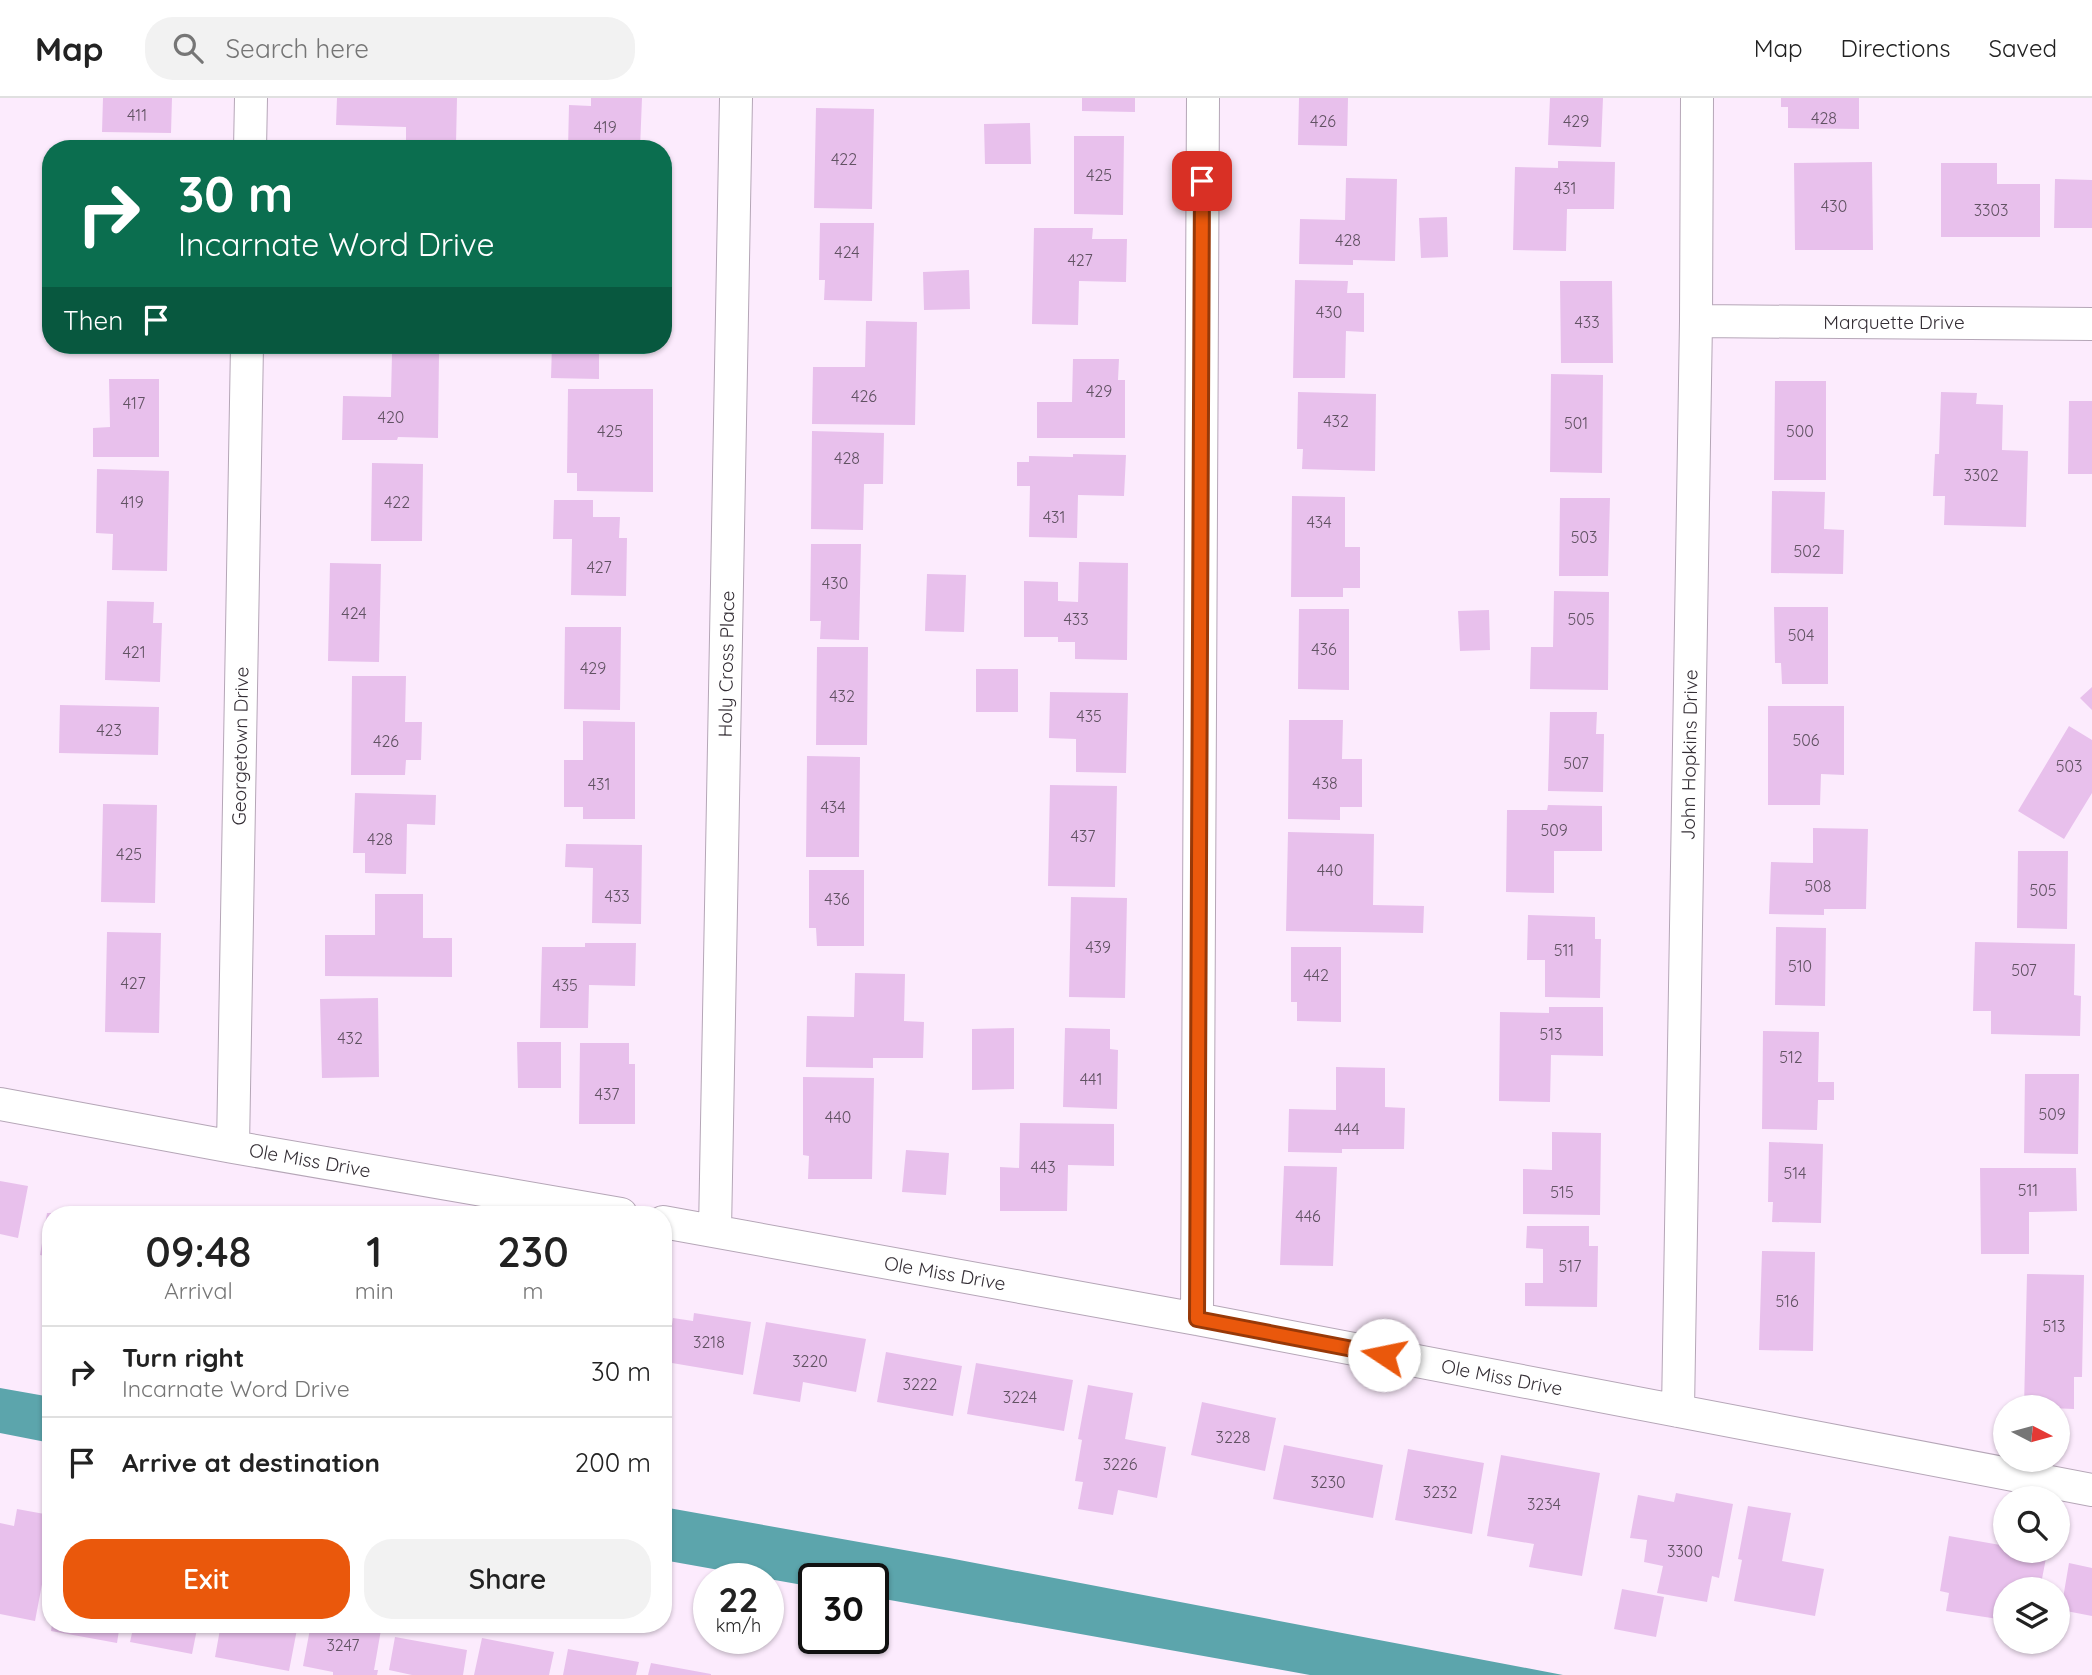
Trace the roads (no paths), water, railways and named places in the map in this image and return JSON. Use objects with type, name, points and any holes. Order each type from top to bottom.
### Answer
[{"type":"street","points":[[250,140],[251,98]]},
{"type":"street","name":"Holy Cross Place","points":[[715,1231],[736,98]]},
{"type":"street","points":[[1197,1319],[1203,98]]},
{"type":"street","name":"John Hopkins Drive","points":[[1678,1411],[1696,321],[1697,98]]},
{"type":"street","name":"Marquette Drive","points":[[1696,321],[2092,324]]},
{"type":"street","name":"Georgetown Drive","points":[[233,1147],[247,354]]},
{"type":"street","name":"Ole Miss Drive","points":[[0,1104],[575,1206]]},
{"type":"street","name":"Ole Miss Drive","points":[[672,1224],[1197,1319],[2092,1490]]},
{"type":"water","points":[[0,1388],[42,1395],[42,1441],[0,1433]]},
{"type":"water","points":[[672,1509],[949,1558],[1563,1675],[1310,1675],[889,1600],[889,1563],[798,1563],[798,1584],[784,1582],[784,1563],[693,1563],[693,1565],[672,1562]]}]
